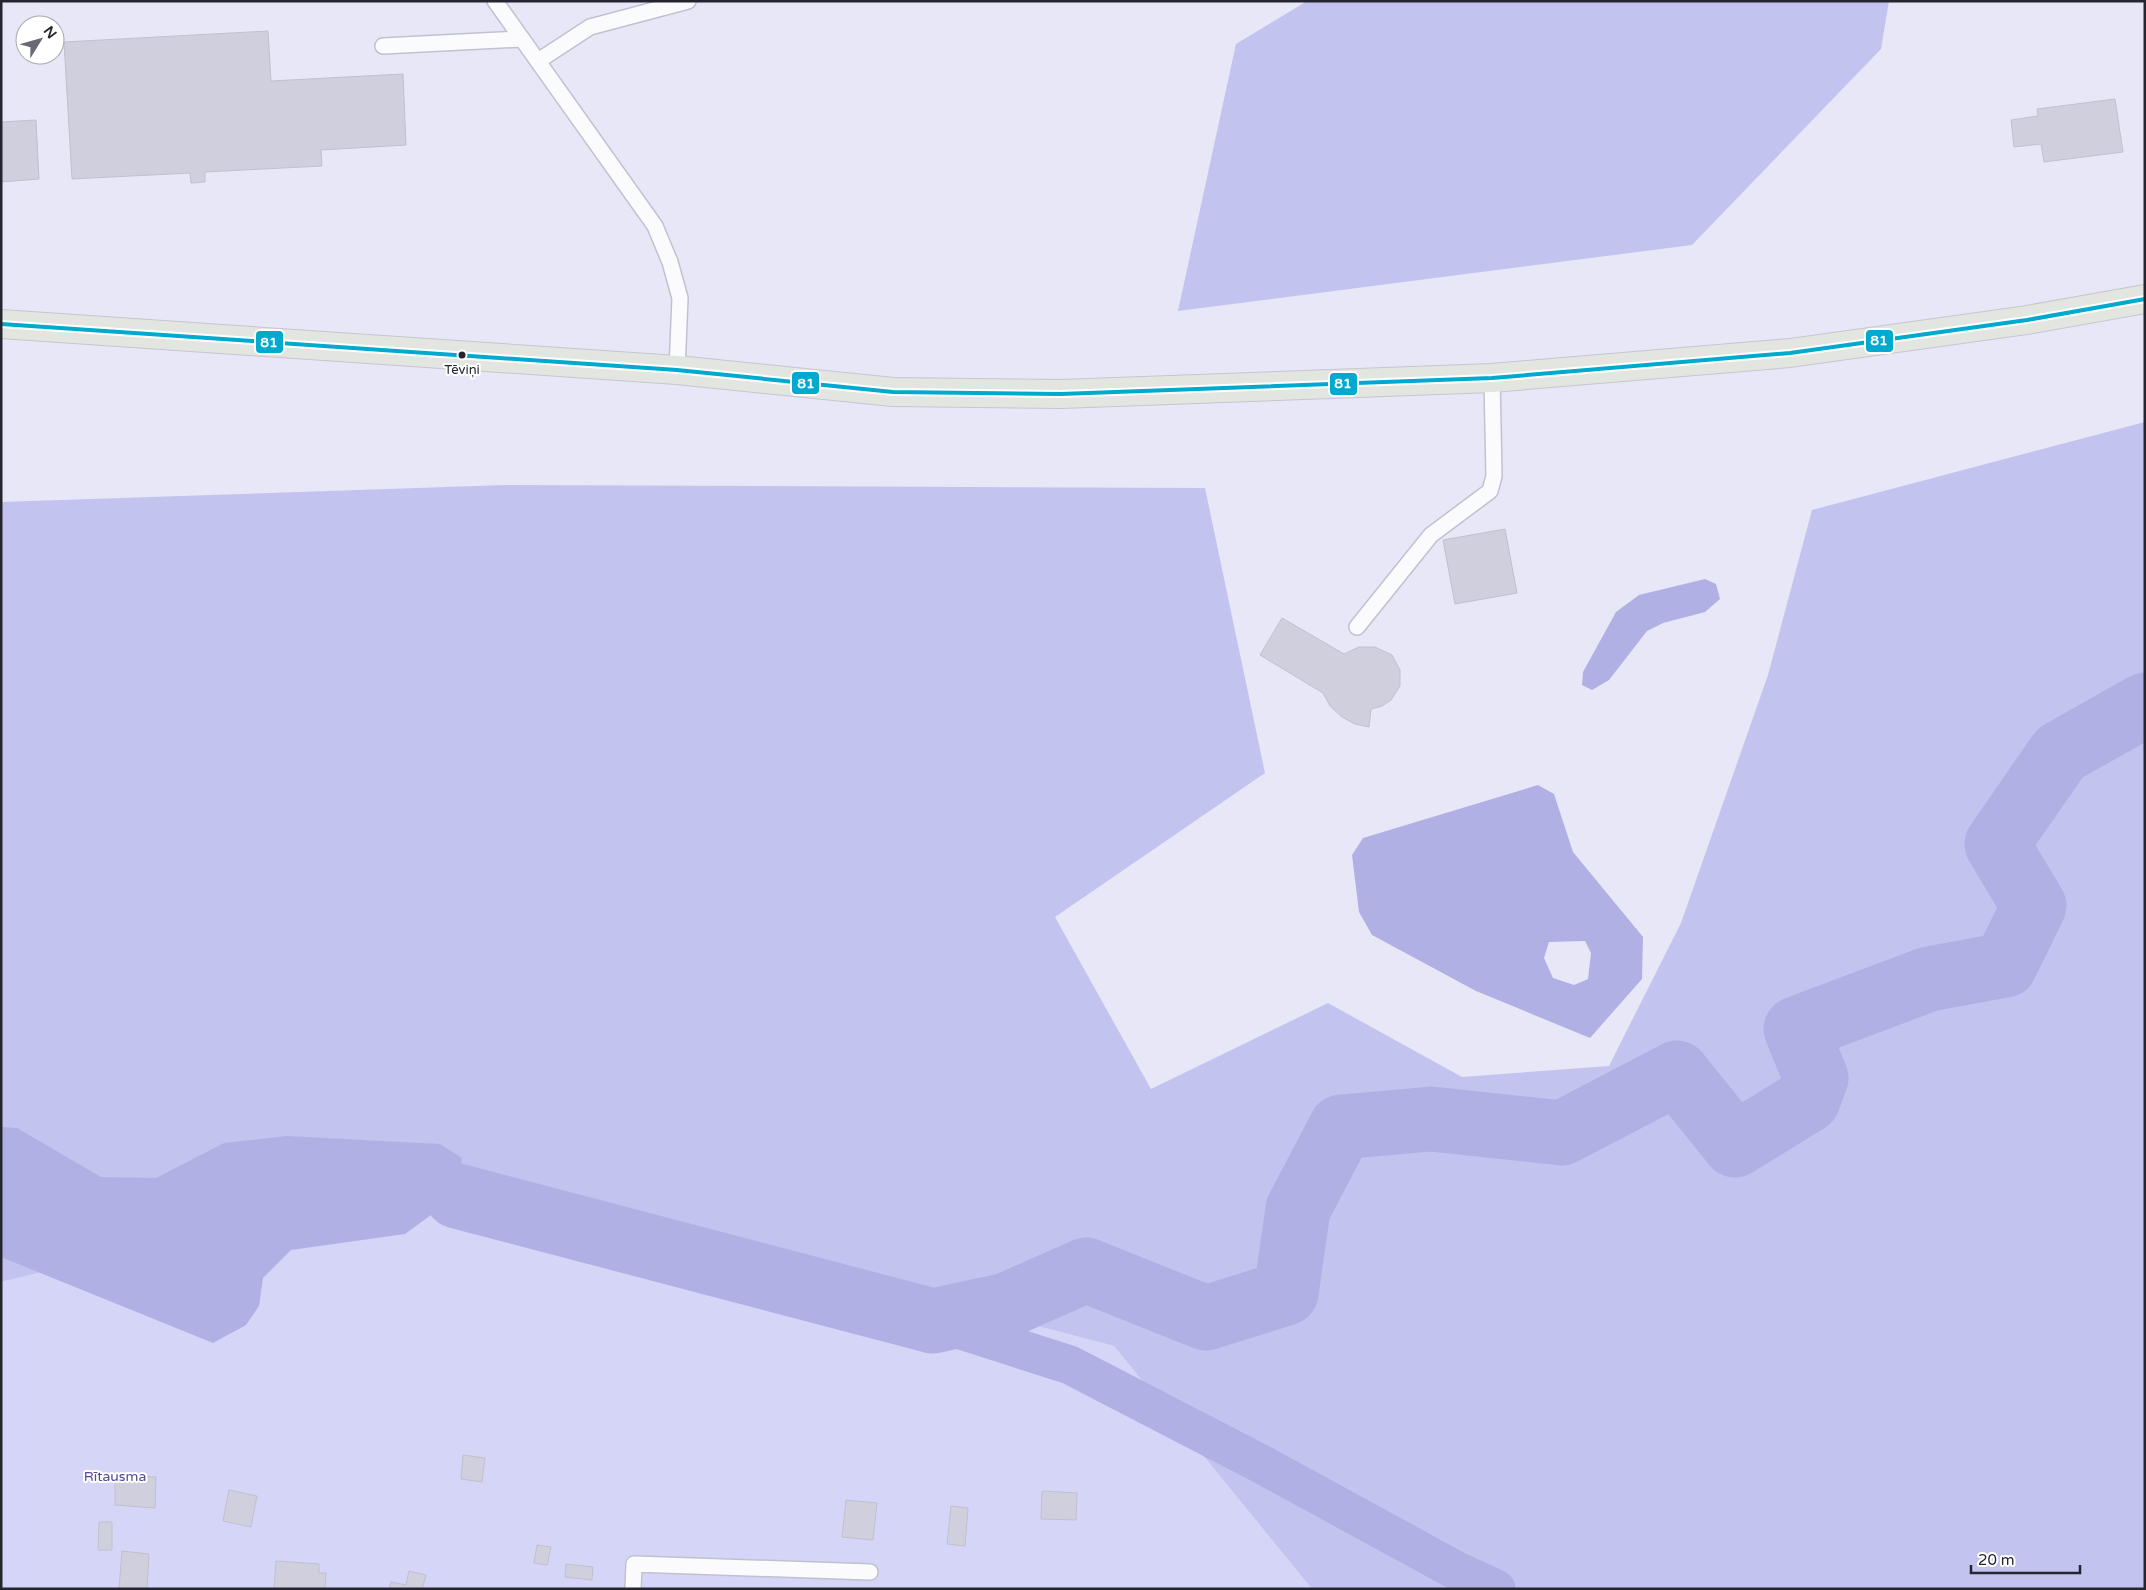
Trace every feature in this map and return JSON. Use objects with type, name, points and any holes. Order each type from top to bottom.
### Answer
[{"type":"main road","points":[[1,324],[677,370],[893,392],[1061,394],[1492,378],[1790,353],[2027,320],[2145,299]]},
{"type":"lane","points":[[495,1],[656,226],[670,262],[680,298],[677,370]]},
{"type":"lane","points":[[538,61],[590,27],[688,1]]},
{"type":"lane","points":[[383,46],[522,39]]},
{"type":"lane","points":[[1357,627],[1431,535],[1490,492],[1494,476],[1492,378]]},
{"type":"lane","points":[[633,1589],[634,1564],[870,1572]]},
{"type":"green space","name":"Rītausma","points":[[448,1171],[1114,1346],[1312,1589],[1,1589],[1,1282]]},
{"type":"shaded area","points":[[1307,1],[1889,1],[1881,49],[1692,245],[1178,311],[1236,44]]},
{"type":"shaded area","points":[[2145,422],[2145,1589],[1312,1589],[1114,1346],[448,1171],[1,1282],[1,502],[505,485],[1205,488],[1265,773],[1055,917],[1151,1089],[1328,1003],[1462,1077],[1609,1066],[1681,923],[1768,675],[1812,510]]},
{"type":"shaded area","points":[[1705,579],[1716,584],[1720,599],[1705,612],[1663,623],[1647,631],[1609,680],[1592,690],[1582,685],[1583,672],[1616,612],[1639,595]]},
{"type":"shaded area","points":[[1538,785],[1554,794],[1573,852],[1643,937],[1642,979],[1590,1038],[1476,991],[1372,935],[1359,912],[1352,855],[1363,838]],"holes":[[[1585,941],[1591,953],[1588,979],[1574,985],[1553,978],[1544,958],[1549,942]]]},
{"type":"shaded area","points":[[1,1127],[17,1128],[101,1177],[156,1178],[224,1143],[287,1136],[440,1144],[462,1158],[457,1196],[405,1234],[291,1250],[263,1278],[259,1306],[246,1325],[213,1343],[1,1257]]},
{"type":"building","points":[[268,31],[271,81],[403,74],[406,145],[321,150],[322,166],[205,172],[205,182],[191,183],[190,173],[72,179],[65,42]]},
{"type":"building","points":[[2115,99],[2123,152],[2044,162],[2041,144],[2014,147],[2011,120],[2038,116],[2037,109]]},
{"type":"building","points":[[36,120],[39,179],[1,182],[1,122]]},
{"type":"building","points":[[1505,529],[1517,593],[1455,604],[1443,540]]},
{"type":"building","points":[[1282,618],[1344,654],[1359,647],[1375,647],[1392,655],[1400,670],[1400,686],[1391,700],[1382,706],[1371,709],[1369,727],[1355,724],[1342,717],[1330,706],[1323,693],[1260,655]]},
{"type":"building","points":[[463,1455],[485,1458],[482,1482],[461,1479]]},
{"type":"building","points":[[115,1475],[156,1477],[155,1508],[115,1505]]},
{"type":"building","points":[[229,1490],[257,1496],[251,1527],[223,1521]]},
{"type":"building","points":[[1042,1491],[1077,1493],[1076,1520],[1041,1519]]},
{"type":"building","points":[[846,1500],[877,1503],[873,1540],[842,1537]]},
{"type":"building","points":[[951,1506],[968,1508],[965,1546],[947,1544]]},
{"type":"building","points":[[99,1522],[112,1522],[112,1550],[98,1550]]},
{"type":"building","points":[[537,1545],[551,1547],[547,1565],[534,1563]]},
{"type":"building","points":[[122,1551],[149,1554],[147,1589],[119,1589]]},
{"type":"building","points":[[276,1561],[319,1564],[319,1573],[326,1573],[325,1589],[274,1589]]},
{"type":"building","points":[[566,1564],[593,1567],[592,1580],[565,1577]]},
{"type":"building","points":[[409,1571],[426,1575],[422,1589],[389,1589],[391,1582],[406,1585]]},
{"type":"waterway","points":[[457,1196],[933,1321],[1007,1305],[1086,1270],[1206,1318],[1286,1293],[1298,1209],[1341,1127],[1431,1119],[1562,1133],[1677,1073],[1735,1145],[1808,1100],[1816,1078],[1796,1029],[1929,979],[2005,965],[2034,906],[1997,844],[2060,753],[2145,705]]},
{"type":"waterway","points":[[933,1321],[1070,1365],[1263,1465],[1457,1571],[1496,1589]]},
{"type":"transit line","name":"81","points":[[1,324],[677,370],[893,392],[1061,394],[1492,378],[1790,353],[2027,320],[2145,299]]},
{"type":"place","name":"Tēviņi","points":[[462,355]]}]
